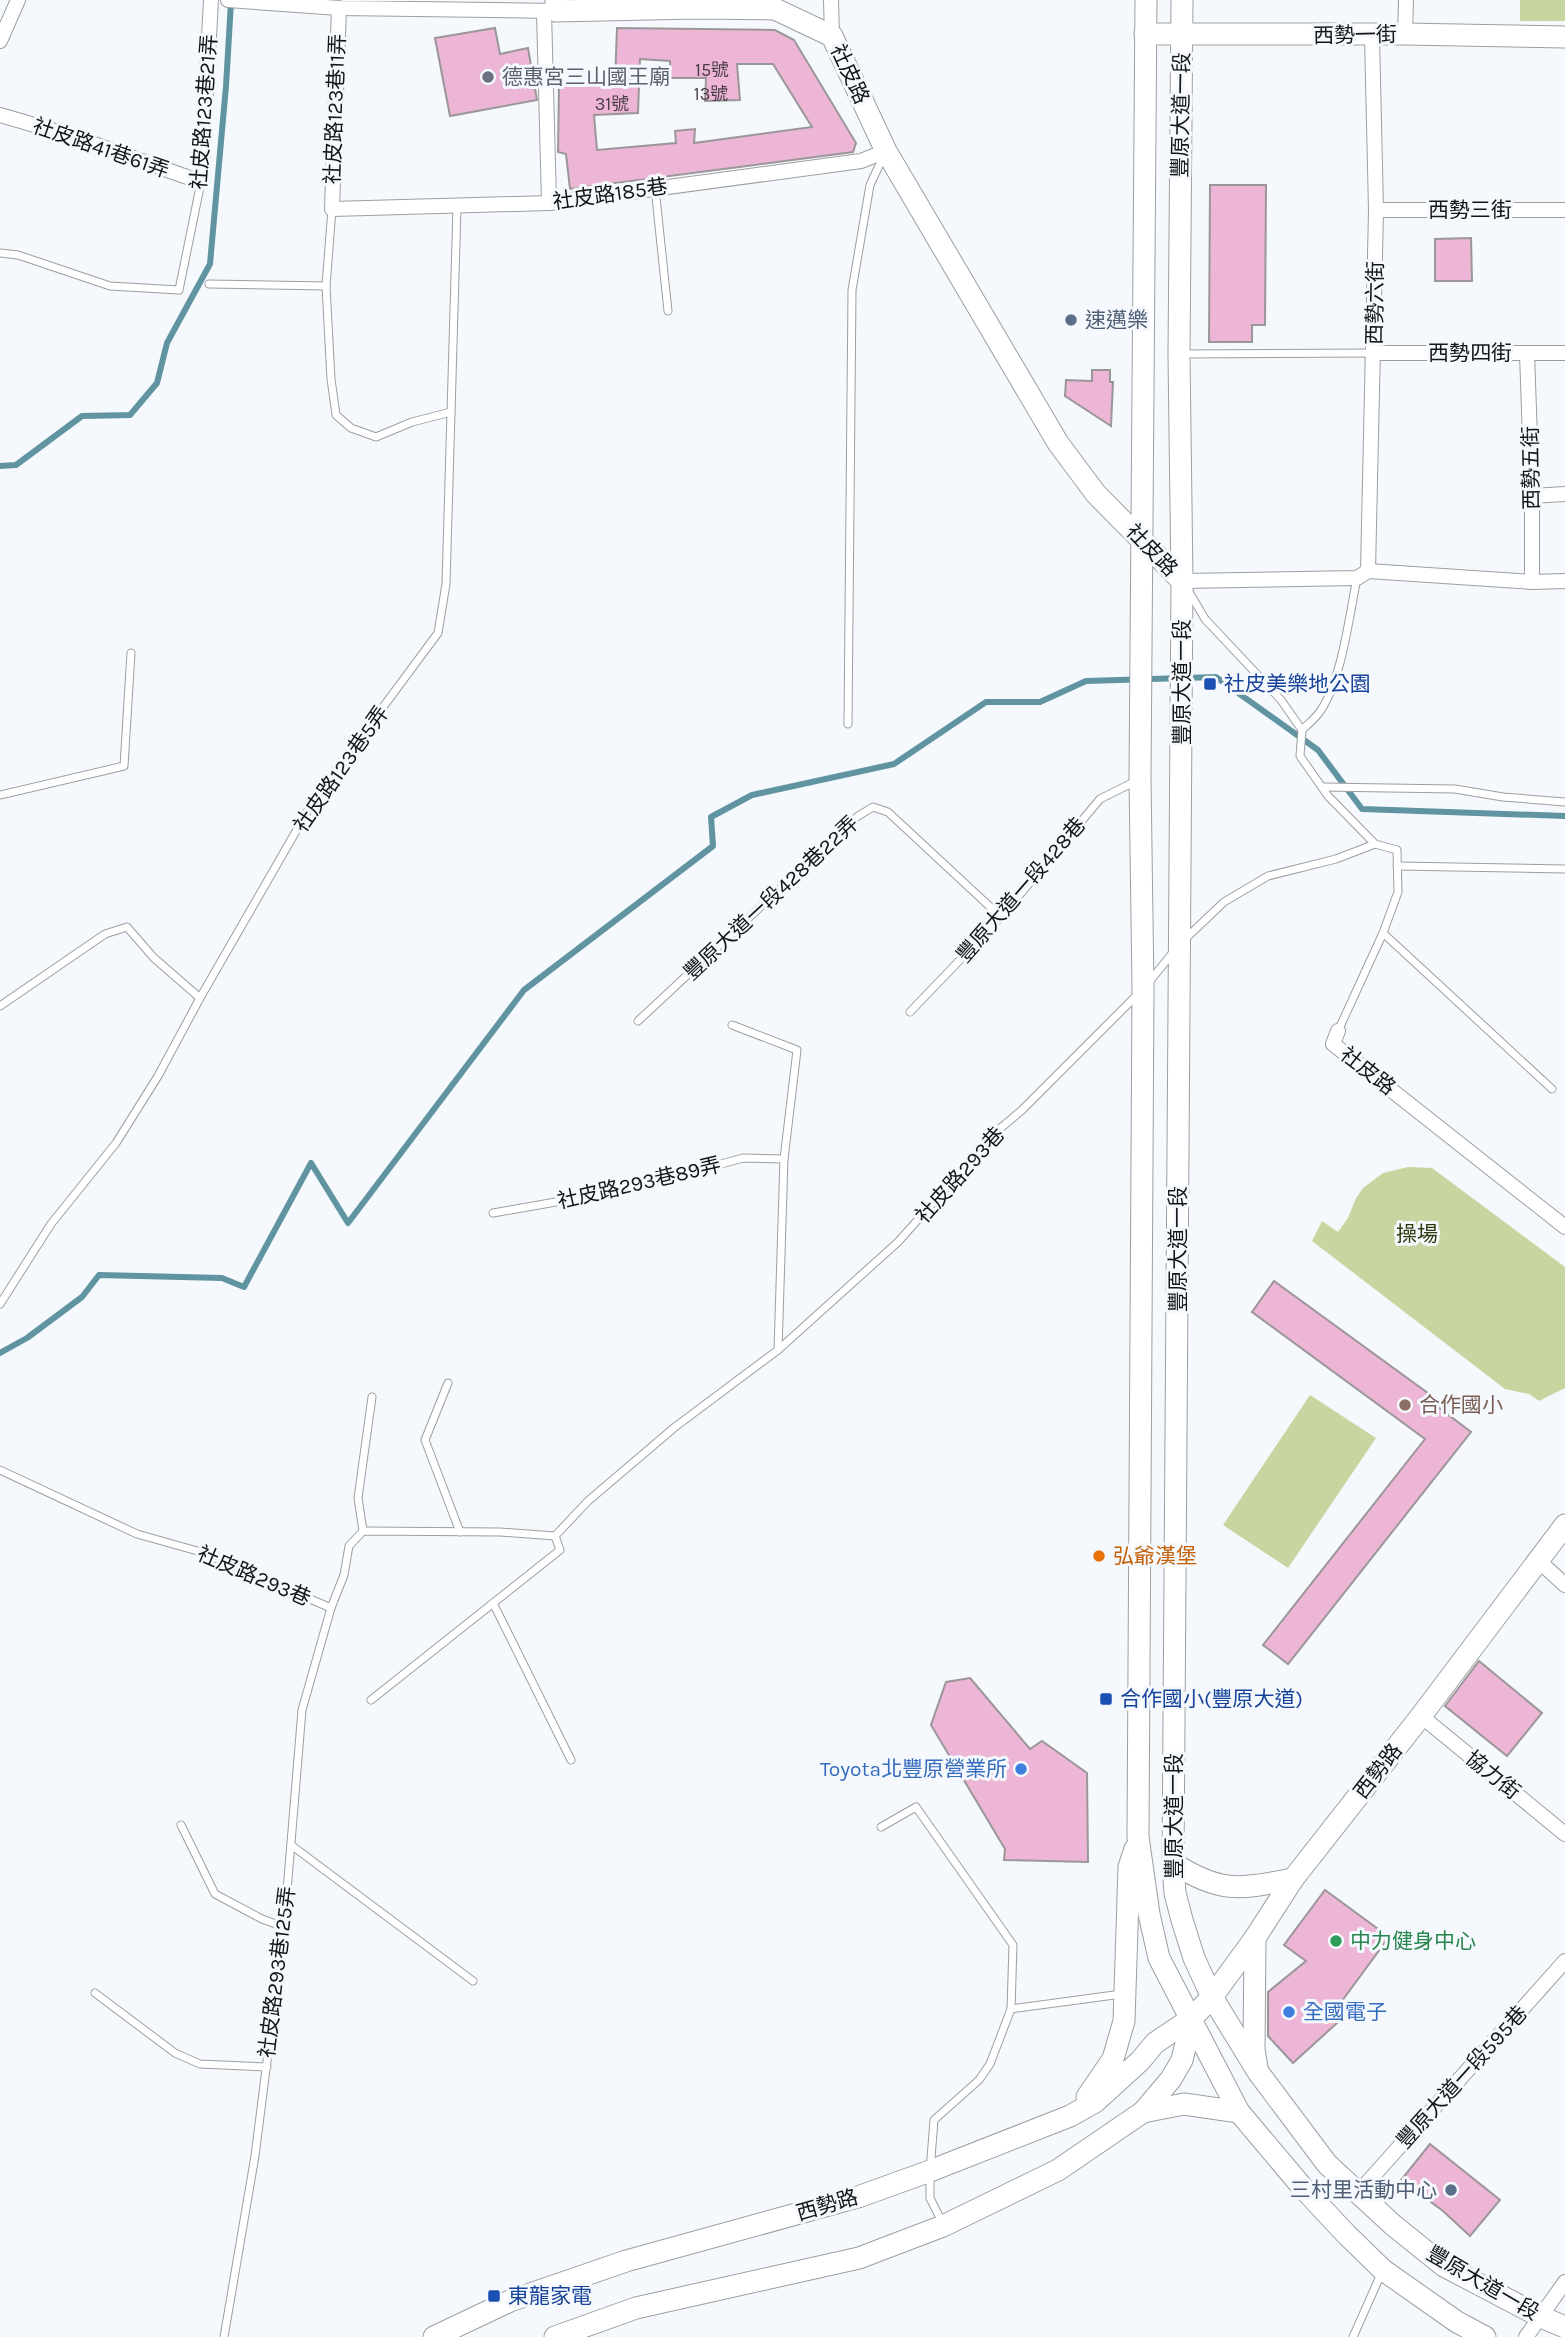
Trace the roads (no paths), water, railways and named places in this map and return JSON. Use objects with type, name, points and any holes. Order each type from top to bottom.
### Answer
[{"type":"street","points":[[0,41],[18,0]]},
{"type":"street","name":"社皮路123巷21弄","points":[[201,182],[211,0]]},
{"type":"street","points":[[229,0],[339,8],[552,8],[549,203]]},
{"type":"street","points":[[831,0],[832,36]]},
{"type":"street","name":"豐原大道一段","points":[[1146,0],[1140,779],[1143,989],[1138,1837],[1149,1914],[1159,1958],[1239,2112],[1303,2188],[1383,2270],[1457,2322],[1485,2337]]},
{"type":"street","name":"豐原大道一段","points":[[1182,0],[1179,354],[1182,581],[1173,1863],[1175,1893],[1194,1958],[1212,1997],[1258,2072],[1327,2164],[1392,2225],[1444,2266],[1565,2327]]},
{"type":"street","points":[[1405,34],[1406,0]]},
{"type":"street","name":"社皮路","points":[[552,8],[695,4],[775,9],[832,36],[886,151],[1058,443],[1096,494],[1182,581]]},
{"type":"street","name":"社皮路123巷11弄","points":[[331,209],[339,8]]},
{"type":"street","name":"西勢一街","points":[[1145,34],[1565,37]]},
{"type":"street","name":"西勢六街","points":[[1363,574],[1374,352],[1376,210],[1371,36]]},
{"type":"street","name":"社皮路41巷61弄","points":[[0,115],[72,136],[201,182]]},
{"type":"street","name":"社皮路185巷","points":[[331,209],[549,203],[861,161],[886,151]]},
{"type":"street","name":"西勢三街","points":[[1376,210],[1565,210]]},
{"type":"street","name":"西勢四街","points":[[1374,352],[1565,354]]},
{"type":"street","name":"西勢五街","points":[[1527,353],[1532,582]]},
{"type":"street","points":[[1532,496],[1565,494]]},
{"type":"street","points":[[1182,581],[1363,574],[1532,582],[1565,580]]},
{"type":"street","name":"社皮路","points":[[1338,1031],[1333,1044],[1565,1227]]},
{"type":"street","name":"西勢路","points":[[434,2337],[510,2301],[626,2261],[858,2197],[1070,2116],[1095,2102],[1140,2062],[1155,2043],[1192,2018],[1212,1997],[1293,1879],[1421,1716],[1565,1525]]},
{"type":"street","points":[[1539,1561],[1565,1585]]},
{"type":"street","name":"協力街","points":[[1421,1716],[1565,1834]]},
{"type":"street","points":[[1070,2116],[1097,2086],[1113,2059],[1124,2021],[1129,1867],[1138,1837]]},
{"type":"street","points":[[1173,1863],[1198,1879],[1223,1886],[1249,1887],[1293,1879]]},
{"type":"street","points":[[1255,1938],[1254,2050],[1258,2072]]},
{"type":"street","name":"豐原大道一段595巷","points":[[1358,2193],[1565,1961]]},
{"type":"street","points":[[555,2337],[636,2308],[859,2258],[943,2226],[1058,2169],[1143,2112],[1171,2079],[1182,2060],[1192,2018]]},
{"type":"street","points":[[1143,2112],[1184,2104],[1239,2112]]},
{"type":"street","points":[[1526,2337],[1565,2282]]},
{"type":"lane","points":[[848,724],[852,290],[870,185],[886,151]]},
{"type":"lane","name":"社皮路123巷21弄","points":[[0,253],[19,255],[110,286],[179,290],[201,182]]},
{"type":"lane","points":[[655,188],[668,311]]},
{"type":"lane","name":"社皮路123巷5弄","points":[[0,1304],[51,1224],[116,1143],[158,1076],[314,800],[406,680],[438,633],[446,584],[457,207]]},
{"type":"lane","points":[[331,209],[326,286],[331,379],[337,415],[351,428],[376,437],[412,422],[451,412]]},
{"type":"lane","points":[[209,284],[326,286]]},
{"type":"lane","points":[[1179,354],[1374,352]]},
{"type":"lane","points":[[1302,730],[1321,711],[1331,688],[1363,574]]},
{"type":"lane","name":"社皮路","points":[[1182,581],[1205,619],[1281,700],[1302,730],[1300,756],[1322,787],[1375,844],[1397,850],[1398,892],[1384,933],[1338,1031]]},
{"type":"lane","points":[[0,795],[124,766],[131,653]]},
{"type":"lane","name":"豐原大道一段428巷","points":[[910,1012],[1001,917],[1100,799],[1140,779]]},
{"type":"lane","points":[[1322,787],[1455,789],[1565,803]]},
{"type":"lane","name":"豐原大道一段428巷22弄","points":[[638,1021],[858,816],[873,807],[888,811],[1001,917]]},
{"type":"lane","name":"社皮路293巷","points":[[371,1700],[560,1550],[555,1536],[588,1501],[675,1427],[778,1350],[898,1242],[996,1132],[1022,1110],[1143,989],[1180,943],[1224,902],[1268,876],[1336,859],[1375,844]]},
{"type":"lane","points":[[1397,866],[1565,869]]},
{"type":"lane","points":[[0,1006],[105,934],[128,927],[154,958],[200,998]]},
{"type":"lane","points":[[1384,933],[1552,1089]]},
{"type":"lane","points":[[732,1025],[797,1050],[784,1159],[778,1350]]},
{"type":"lane","name":"社皮路293巷89弄","points":[[493,1213],[630,1189],[743,1158],[784,1159]]},
{"type":"lane","points":[[448,1383],[425,1440],[460,1532]]},
{"type":"lane","points":[[372,1397],[358,1497],[363,1531],[555,1536]]},
{"type":"lane","name":"社皮路293巷","points":[[0,1470],[136,1534],[201,1552],[331,1608],[344,1575],[349,1546],[363,1531]]},
{"type":"lane","points":[[493,1603],[571,1760]]},
{"type":"lane","name":"社皮路293巷125弄","points":[[224,2337],[256,2156],[284,1927],[302,1710],[331,1608]]},
{"type":"lane","points":[[881,1828],[916,1807],[1013,1945],[1011,2009],[993,2055],[979,2080],[934,2120],[930,2199],[943,2226]]},
{"type":"lane","points":[[181,1825],[215,1894],[262,1919],[284,1927]]},
{"type":"lane","points":[[291,1845],[473,1981]]},
{"type":"lane","points":[[94,1993],[175,2053],[200,2064],[267,2067]]},
{"type":"lane","points":[[1011,2009],[1126,1993]]},
{"type":"lane","points":[[1353,2337],[1383,2270]]},
{"type":"waterway","points":[[0,466],[16,465],[82,416],[130,415],[157,383],[167,343],[210,264],[231,2]]},
{"type":"waterway","points":[[0,1353],[27,1338],[82,1297],[99,1275],[222,1278],[244,1287],[311,1163],[348,1223],[524,990],[713,846],[711,817],[752,795],[894,764],[986,702],[1040,702],[1086,681],[1216,677],[1318,750],[1362,809],[1565,816]]},
{"type":"place","name":"德惠宮三山國王廟","points":[[488,77]]},
{"type":"place","name":"速邁樂","points":[[1071,320]]},
{"type":"place","name":"社皮美樂地公園","points":[[1210,684]]},
{"type":"place","name":"合作國小","points":[[1405,1405]]},
{"type":"place","name":"弘爺漢堡","points":[[1099,1556]]},
{"type":"place","name":"合作國小(豐原大道)","points":[[1106,1699]]},
{"type":"place","name":"Toyota北豐原營業所","points":[[1021,1769]]},
{"type":"place","name":"中力健身中心","points":[[1336,1941]]},
{"type":"place","name":"全國電子","points":[[1289,2012]]},
{"type":"place","name":"三村里活動中心","points":[[1451,2190]]},
{"type":"place","name":"東龍家電","points":[[494,2296]]},
{"type":"park label","name":"操場","points":[[1417,1234]]}]
